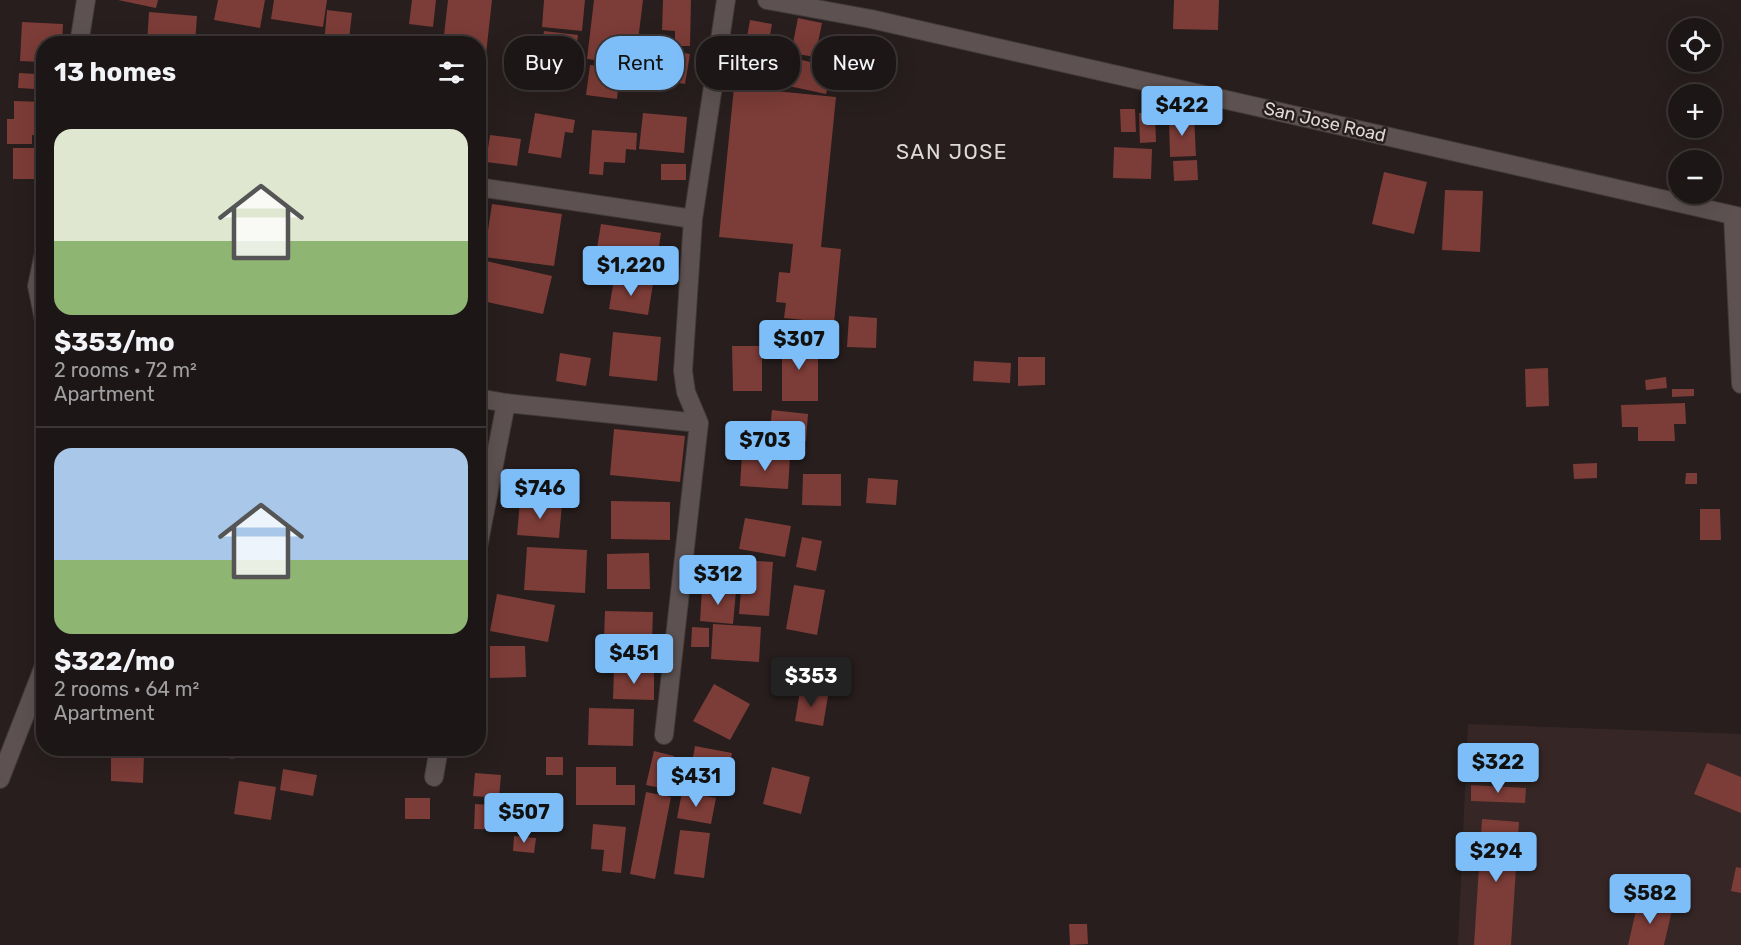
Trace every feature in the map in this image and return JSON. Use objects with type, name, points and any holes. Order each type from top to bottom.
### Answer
[{"type":"street","points":[[80,36],[86,0]]},
{"type":"street","points":[[664,735],[699,423],[686,392],[683,370],[693,219],[726,0]]},
{"type":"street","name":"San Jose Road","points":[[767,0],[871,19],[1737,216]]},
{"type":"street","points":[[486,188],[693,219]]},
{"type":"street","points":[[1737,216],[1741,384]]},
{"type":"street","points":[[486,399],[699,423]]},
{"type":"street","points":[[486,506],[506,403]]},
{"type":"street","points":[[0,779],[36,687]]},
{"type":"street","points":[[434,777],[438,756]]},
{"type":"shaded area","points":[[1468,724],[1741,734],[1741,945],[1458,945]]},
{"type":"building","points":[[118,0],[158,0],[156,8]]},
{"type":"building","points":[[218,0],[265,0],[260,28],[214,20]]},
{"type":"building","points":[[274,0],[327,0],[323,27],[271,19]]},
{"type":"building","points":[[412,0],[436,0],[433,27],[409,24]]},
{"type":"building","points":[[448,0],[492,0],[486,54],[486,36],[444,36]]},
{"type":"building","points":[[544,0],[585,0],[582,31],[542,27]]},
{"type":"building","points":[[594,0],[643,0],[639,36],[596,36],[596,60],[587,59]]},
{"type":"building","points":[[663,0],[691,0],[690,46],[684,46],[684,36],[675,36],[675,31],[662,30]]},
{"type":"building","points":[[1174,0],[1219,0],[1218,30],[1173,29]]},
{"type":"building","points":[[327,10],[352,13],[349,36],[325,36]]},
{"type":"building","points":[[149,12],[197,16],[196,36],[148,36]]},
{"type":"building","points":[[798,18],[822,23],[819,36],[812,36],[812,56],[800,54],[800,36],[794,36]]},
{"type":"building","points":[[750,20],[772,24],[770,36],[747,36]]},
{"type":"building","points":[[22,22],[63,24],[62,36],[36,36],[36,62],[20,61]]},
{"type":"building","points":[[544,31],[578,35],[578,36],[543,36]]},
{"type":"building","points":[[684,53],[690,54],[684,84]]},
{"type":"building","points":[[800,60],[812,62],[812,90],[827,90],[826,94],[800,88]]},
{"type":"building","points":[[590,65],[596,66],[596,90],[618,90],[617,99],[586,95]]},
{"type":"building","points":[[19,73],[36,74],[35,89],[18,88]]},
{"type":"building","points":[[734,90],[765,90],[836,97],[821,247],[841,249],[834,323],[784,318],[786,303],[776,302],[779,272],[790,273],[793,244],[719,237]]},
{"type":"building","points":[[14,101],[36,102],[36,135],[32,135],[32,144],[7,144],[7,119],[14,119]]},
{"type":"building","points":[[1120,109],[1135,109],[1136,132],[1121,132]]},
{"type":"building","points":[[535,113],[575,120],[573,133],[565,132],[561,158],[528,153]]},
{"type":"building","points":[[643,113],[687,117],[684,153],[639,149]]},
{"type":"building","points":[[1139,113],[1155,113],[1156,142],[1140,143]]},
{"type":"building","points":[[1194,116],[1196,156],[1170,157],[1169,117]]},
{"type":"building","points":[[592,130],[637,133],[636,150],[626,149],[625,163],[604,162],[603,175],[589,174]]},
{"type":"building","points":[[490,135],[521,139],[517,166],[486,162]]},
{"type":"building","points":[[1114,147],[1152,149],[1151,179],[1113,178]]},
{"type":"building","points":[[13,148],[36,148],[36,179],[13,179]]},
{"type":"building","points":[[1197,160],[1198,180],[1174,181],[1173,161]]},
{"type":"building","points":[[661,164],[686,164],[686,180],[661,180]]},
{"type":"building","points":[[1384,172],[1427,182],[1414,234],[1372,224]]},
{"type":"building","points":[[1445,190],[1483,191],[1480,252],[1442,250]]},
{"type":"building","points":[[492,204],[562,214],[554,266],[486,257]]},
{"type":"building","points":[[601,224],[661,233],[654,280],[593,272]]},
{"type":"building","points":[[486,261],[552,276],[543,314],[486,302]]},
{"type":"building","points":[[614,279],[653,284],[648,315],[609,309]]},
{"type":"building","points":[[849,316],[877,318],[876,348],[847,347]]},
{"type":"building","points":[[613,332],[661,337],[657,381],[609,376]]},
{"type":"building","points":[[782,335],[802,335],[802,348],[818,348],[818,401],[782,401]]},
{"type":"building","points":[[732,346],[762,346],[762,391],[733,391]]},
{"type":"building","points":[[560,353],[591,358],[586,386],[556,381]]},
{"type":"building","points":[[1018,357],[1045,357],[1045,385],[1018,386]]},
{"type":"building","points":[[974,361],[1011,363],[1010,383],[973,381]]},
{"type":"building","points":[[1548,368],[1549,406],[1526,407],[1525,369]]},
{"type":"building","points":[[1666,377],[1667,388],[1646,390],[1645,380]]},
{"type":"building","points":[[1672,389],[1694,389],[1694,396],[1672,397]]},
{"type":"building","points":[[1685,403],[1686,424],[1674,424],[1675,441],[1638,441],[1638,427],[1622,427],[1621,405]]},
{"type":"building","points":[[772,410],[808,414],[806,441],[769,438]]},
{"type":"building","points":[[614,429],[685,436],[680,482],[610,475]]},
{"type":"building","points":[[742,455],[790,457],[788,489],[740,486]]},
{"type":"building","points":[[1597,463],[1597,478],[1574,479],[1573,464]]},
{"type":"building","points":[[1686,473],[1697,473],[1697,484],[1685,484]]},
{"type":"building","points":[[803,474],[841,474],[841,506],[802,505]]},
{"type":"building","points":[[868,478],[898,480],[896,505],[866,503]]},
{"type":"building","points":[[520,501],[562,504],[559,538],[517,535]]},
{"type":"building","points":[[611,501],[670,502],[670,540],[611,539]]},
{"type":"building","points":[[1700,509],[1720,509],[1721,540],[1700,540]]},
{"type":"building","points":[[745,518],[791,526],[785,557],[739,549]]},
{"type":"building","points":[[802,537],[822,541],[816,571],[796,567]]},
{"type":"building","points":[[527,547],[587,550],[585,593],[524,590]]},
{"type":"building","points":[[649,553],[650,589],[607,589],[607,554]]},
{"type":"building","points":[[711,558],[773,562],[769,616],[739,614],[741,590],[709,587]]},
{"type":"building","points":[[794,585],[825,590],[817,635],[786,629]]},
{"type":"building","points":[[702,589],[736,591],[733,624],[700,621]]},
{"type":"building","points":[[497,594],[555,605],[548,642],[490,631]]},
{"type":"building","points":[[605,611],[653,612],[652,639],[604,638]]},
{"type":"building","points":[[713,624],[761,627],[759,662],[711,659]]},
{"type":"building","points":[[692,627],[709,628],[709,647],[691,647]]},
{"type":"building","points":[[490,646],[525,646],[526,677],[490,678]]},
{"type":"building","points":[[793,662],[818,667],[814,686],[789,681]]},
{"type":"building","points":[[614,669],[654,670],[654,700],[613,699]]},
{"type":"building","points":[[714,684],[750,704],[730,740],[693,721]]},
{"type":"building","points":[[800,691],[828,696],[823,726],[795,721]]},
{"type":"building","points":[[589,708],[634,709],[633,746],[588,745]]},
{"type":"building","points":[[695,746],[732,753],[726,788],[689,781]]},
{"type":"building","points":[[654,751],[674,756],[665,789],[646,785]]},
{"type":"building","points":[[111,756],[144,756],[143,783],[111,781]]},
{"type":"building","points":[[546,757],[563,757],[563,775],[546,775]]},
{"type":"building","points":[[1707,763],[1741,777],[1741,813],[1694,794]]},
{"type":"building","points":[[576,767],[616,767],[616,785],[635,785],[635,805],[576,805]]},
{"type":"building","points":[[772,767],[810,777],[801,814],[763,804]]},
{"type":"building","points":[[283,769],[317,775],[313,796],[280,790]]},
{"type":"building","points":[[475,773],[501,775],[499,798],[473,796]]},
{"type":"building","points":[[239,781],[276,787],[271,820],[234,814]]},
{"type":"building","points":[[1471,785],[1526,788],[1525,803],[1471,801]]},
{"type":"building","points":[[646,792],[671,797],[655,879],[630,874]]},
{"type":"building","points":[[682,792],[716,798],[711,824],[677,818]]},
{"type":"building","points":[[405,798],[430,798],[430,819],[405,819]]},
{"type":"building","points":[[475,804],[508,806],[506,830],[474,829]]},
{"type":"building","points":[[1482,819],[1519,822],[1511,945],[1474,945]]},
{"type":"building","points":[[593,824],[626,827],[621,873],[602,871],[604,850],[591,849]]},
{"type":"building","points":[[680,830],[710,833],[704,878],[674,874]]},
{"type":"building","points":[[514,836],[536,838],[534,853],[513,851]]},
{"type":"building","points":[[1736,867],[1741,868],[1741,893],[1731,891]]},
{"type":"building","points":[[1638,902],[1672,910],[1664,945],[1628,945]]},
{"type":"building","points":[[1069,924],[1087,924],[1088,944],[1070,945]]},
{"type":"district","name":"SAN JOSE","points":[[952,152]]}]
